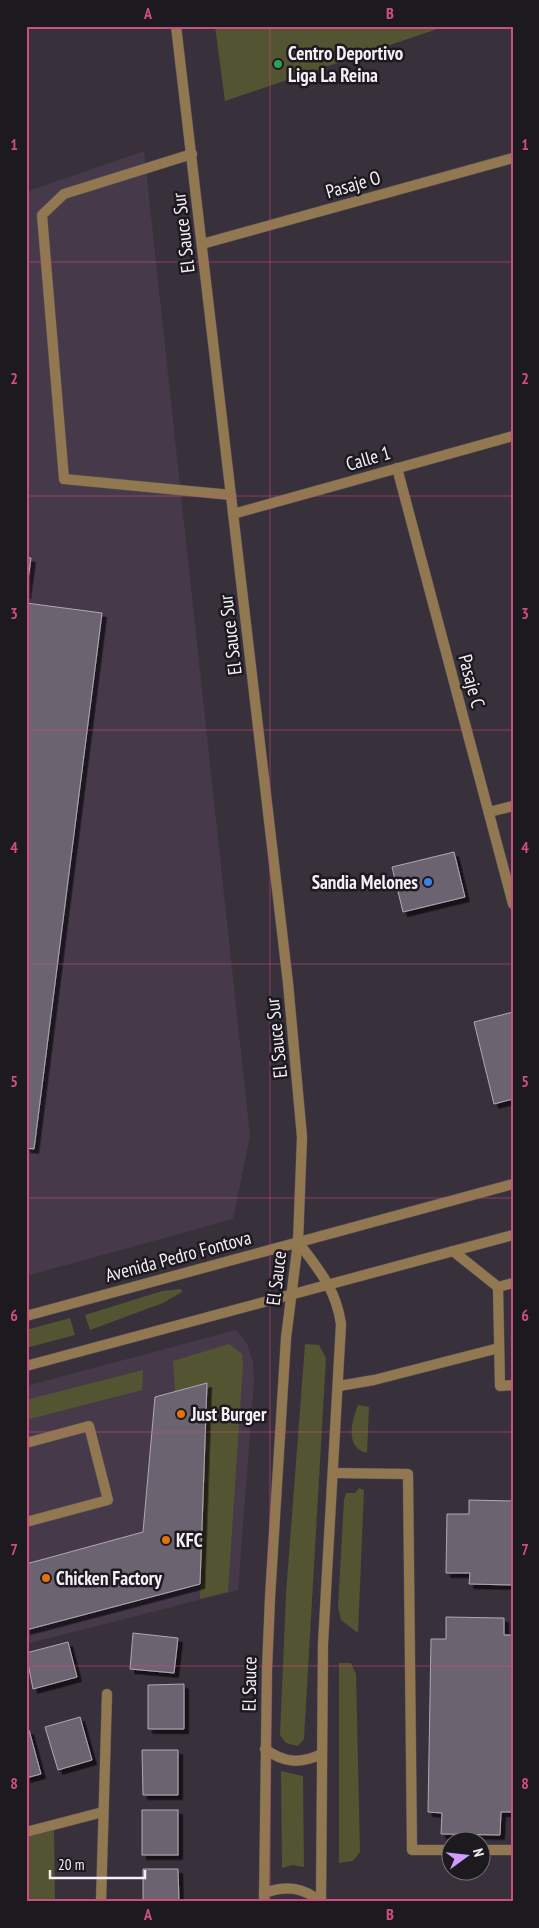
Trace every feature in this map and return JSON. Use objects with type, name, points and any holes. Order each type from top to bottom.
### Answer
[{"type":"street","name":"El Sauce Sur","points":[[176,26],[298,1078],[302,1137],[298,1242]]},
{"type":"street","points":[[192,154],[64,194],[42,214],[64,479],[231,495]]},
{"type":"street","name":"Pasaje O","points":[[202,244],[513,158]]},
{"type":"street","name":"Calle 1","points":[[233,514],[513,436]]},
{"type":"street","name":"Pasaje C","points":[[397,468],[513,904]]},
{"type":"street","points":[[489,812],[513,806]]},
{"type":"street","name":"Avenida Pedro Fontova","points":[[26,1316],[513,1184]]},
{"type":"street","points":[[26,1366],[513,1235]]},
{"type":"street","name":"El Sauce","points":[[298,1242],[329,1284],[339,1308],[342,1324],[326,1591],[321,1902]]},
{"type":"street","name":"El Sauce","points":[[264,1897],[265,1749],[270,1598],[291,1294],[298,1242]]},
{"type":"street","points":[[453,1251],[498,1287]]},
{"type":"street","points":[[498,1287],[513,1283]]},
{"type":"street","points":[[498,1287],[500,1386],[513,1385]]},
{"type":"street","points":[[339,1386],[374,1380],[499,1348]]},
{"type":"street","points":[[26,1443],[89,1426],[108,1500],[26,1522]]},
{"type":"street","points":[[334,1473],[408,1474],[412,1850],[442,1850]]},
{"type":"street","points":[[101,1902],[107,1694]]},
{"type":"street","points":[[265,1749],[281,1759],[294,1762],[322,1754]]},
{"type":"street","points":[[26,1832],[103,1812]]},
{"type":"street","points":[[492,1850],[513,1850]]},
{"type":"street","points":[[264,1897],[283,1888],[296,1888],[312,1895],[321,1902]]},
{"type":"shaded area","points":[[144,151],[250,1136],[233,1219],[26,1276],[26,192]]},
{"type":"shaded area","points":[[236,1330],[247,1344],[253,1362],[254,1381],[238,1590],[26,1644],[26,1386]]},
{"type":"green space","name":"Centro Deportivo Liga La Reina","points":[[215,26],[446,26],[225,101]]},
{"type":"green space","points":[[181,1289],[182,1292],[163,1303],[90,1330],[85,1315],[162,1291]]},
{"type":"green space","points":[[70,1318],[75,1335],[26,1348],[26,1330]]},
{"type":"green space","points":[[229,1344],[242,1354],[243,1364],[228,1592],[200,1599],[207,1383],[175,1392],[173,1361]]},
{"type":"green space","points":[[305,1344],[319,1345],[326,1358],[304,1739],[298,1746],[286,1743],[280,1735],[286,1594]]},
{"type":"green space","points":[[143,1370],[142,1390],[26,1420],[26,1400]]},
{"type":"green space","points":[[358,1405],[369,1407],[367,1453],[355,1446],[352,1440],[352,1425]]},
{"type":"green space","points":[[359,1488],[364,1490],[358,1633],[341,1620],[338,1607],[344,1500],[346,1493],[355,1493]]},
{"type":"green space","points":[[339,1663],[351,1663],[356,1674],[360,1852],[353,1861],[339,1863]]},
{"type":"green space","points":[[281,1771],[303,1776],[304,1867],[292,1865],[282,1868]]},
{"type":"green space","points":[[54,1829],[55,1902],[26,1902],[26,1836]]},
{"type":"building","points":[[26,557],[31,558],[26,594]]},
{"type":"building","points":[[26,603],[102,613],[34,1149],[26,1148]]},
{"type":"building","name":"Sandia Melones","points":[[454,852],[465,897],[403,912],[392,867]]},
{"type":"building","points":[[513,1012],[513,1099],[494,1104],[474,1022]]},
{"type":"building","points":[[207,1383],[200,1584],[26,1630],[26,1564],[143,1532],[155,1397]]},
{"type":"building","points":[[469,1500],[513,1501],[513,1585],[469,1584],[470,1573],[446,1573],[447,1514],[469,1514]]},
{"type":"building","points":[[446,1617],[504,1618],[504,1635],[513,1635],[512,1812],[501,1812],[500,1835],[492,1835],[492,1830],[442,1830],[441,1834],[442,1813],[428,1812],[431,1639],[446,1639]]},
{"type":"building","points":[[133,1633],[178,1638],[174,1673],[130,1669]]},
{"type":"building","points":[[68,1642],[77,1677],[33,1689],[26,1653]]},
{"type":"building","points":[[184,1684],[184,1729],[148,1729],[148,1685]]},
{"type":"building","points":[[80,1717],[92,1760],[58,1770],[45,1727]]},
{"type":"building","points":[[29,1730],[41,1774],[26,1778],[26,1731]]},
{"type":"building","points":[[142,1750],[178,1750],[178,1795],[143,1795]]},
{"type":"building","points":[[142,1810],[178,1810],[178,1855],[142,1855]]},
{"type":"building","points":[[143,1869],[178,1869],[179,1902],[143,1902]]},
{"type":"place","name":"Centro Deportivo Liga La Reina","points":[[278,64]]},
{"type":"place","name":"Sandia Melones","points":[[428,882]]},
{"type":"place","name":"Just Burger","points":[[181,1414]]},
{"type":"place","name":"KFC","points":[[166,1540]]},
{"type":"place","name":"Chicken Factory","points":[[46,1578]]}]
